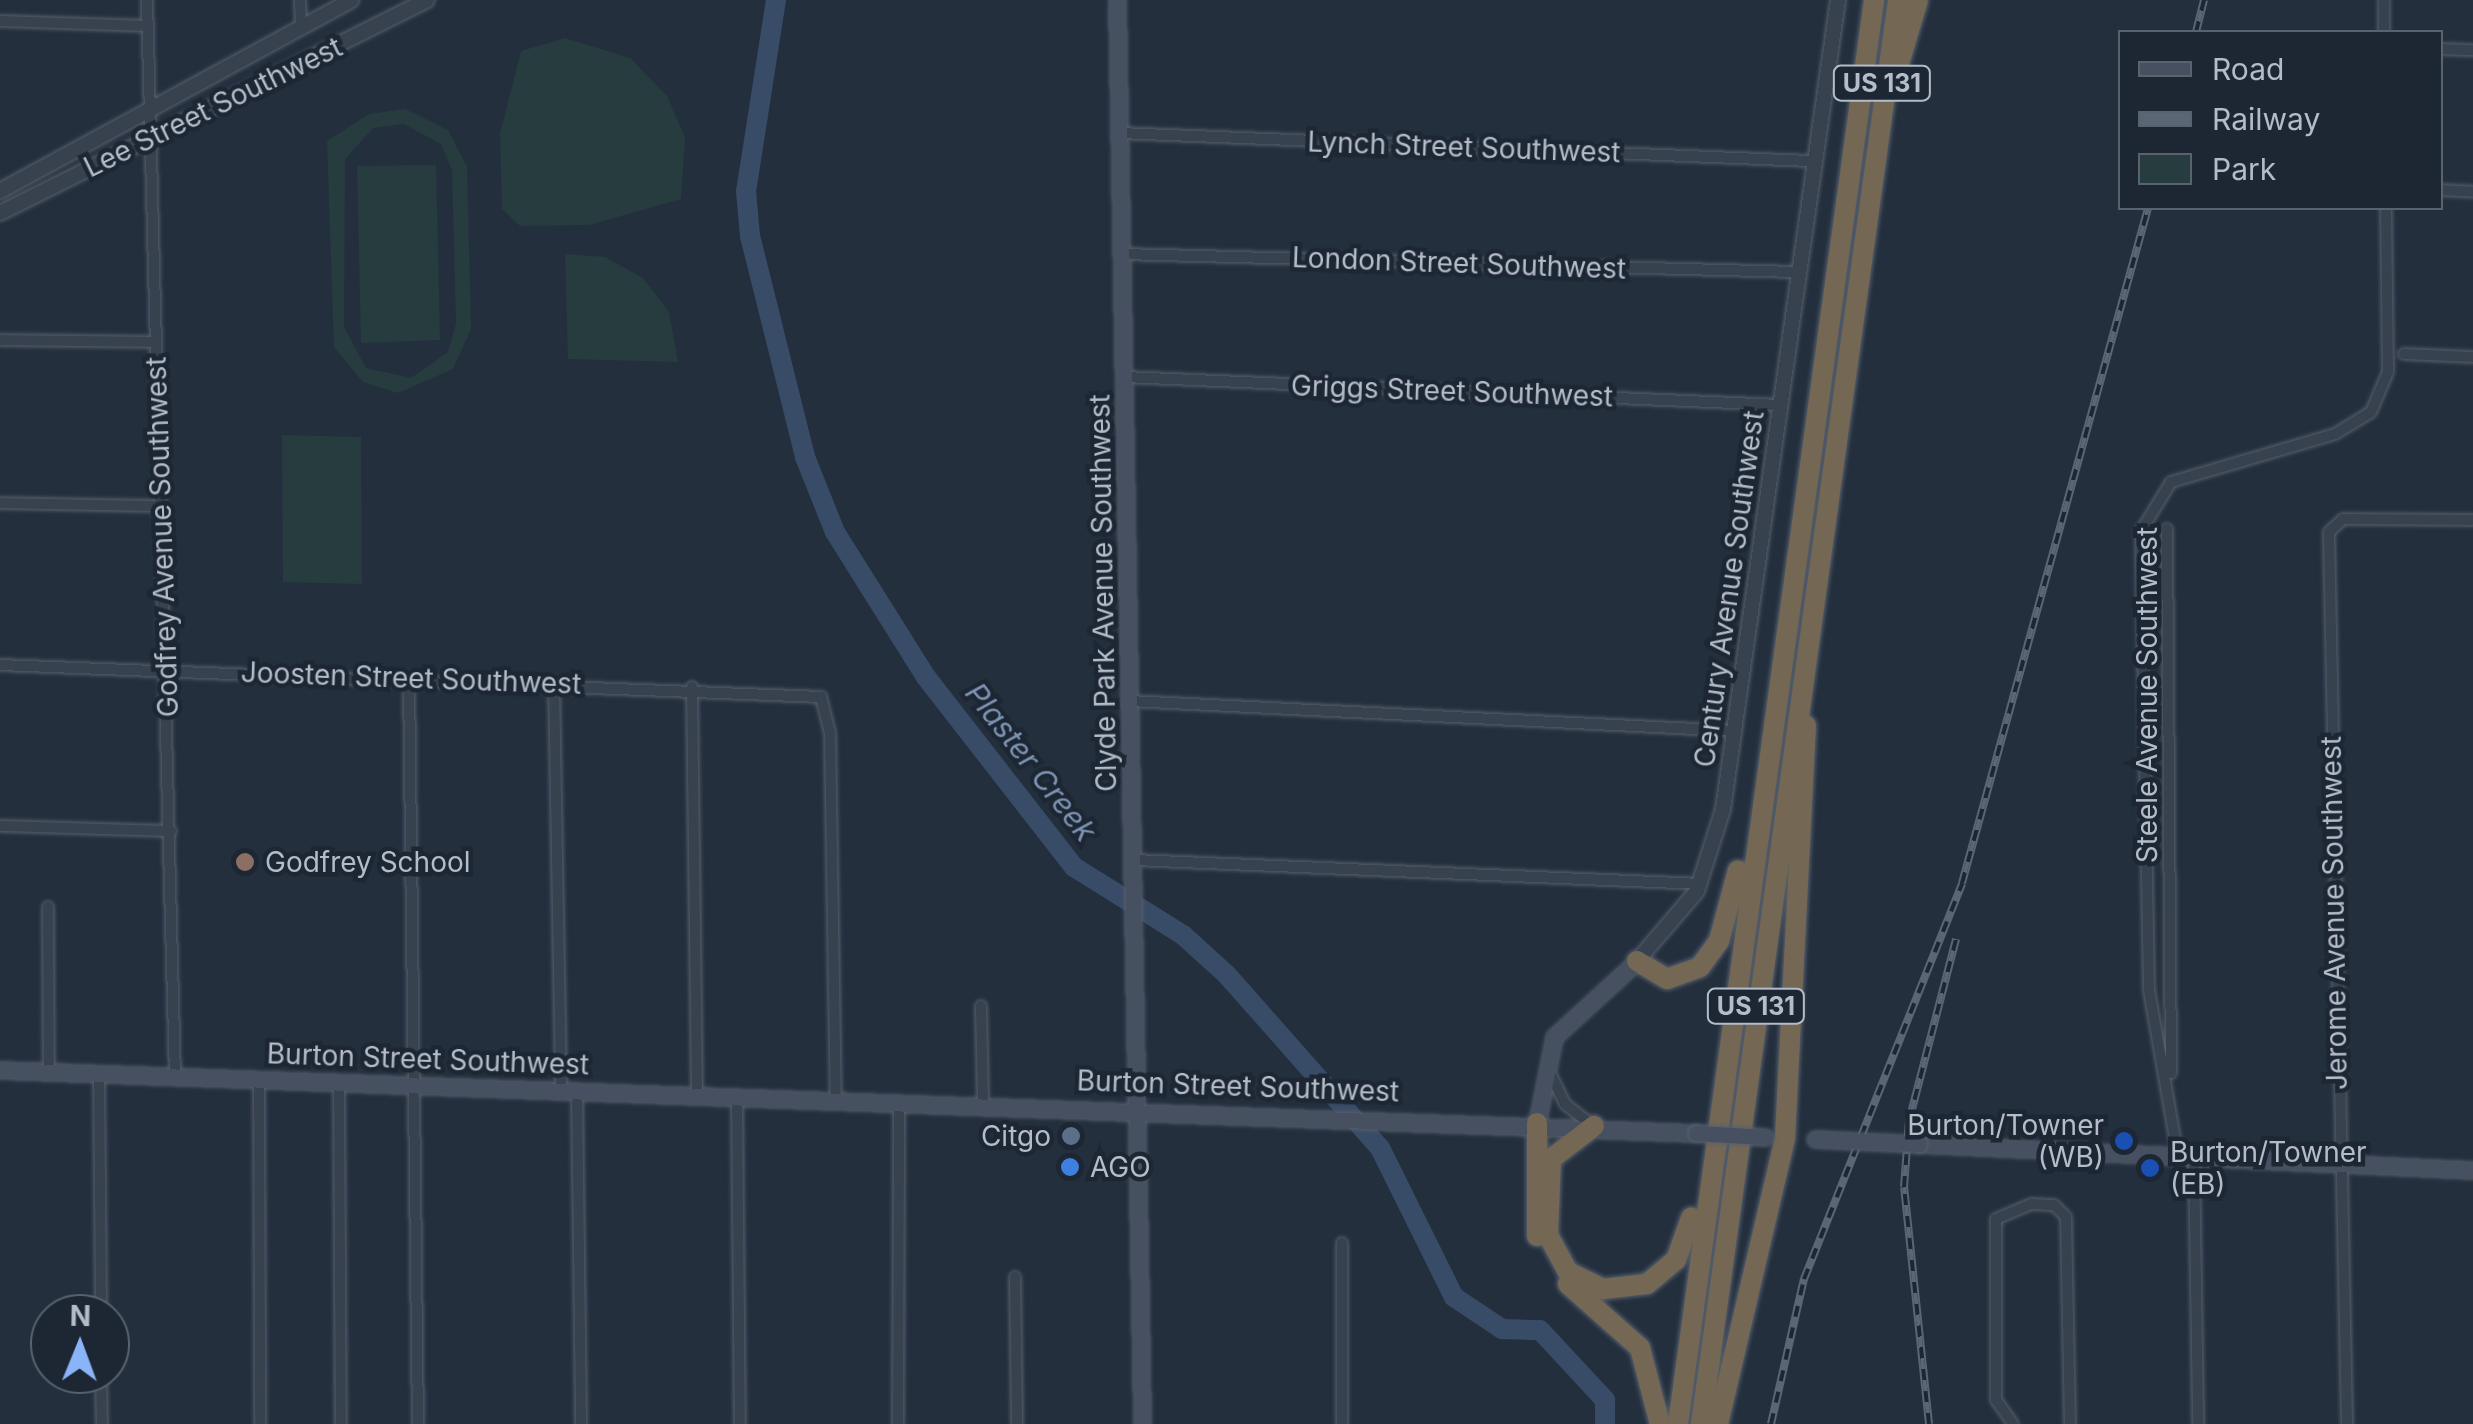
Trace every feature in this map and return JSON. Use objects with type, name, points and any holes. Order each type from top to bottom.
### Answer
[{"type":"highway","name":"US 131","points":[[1678,1424],[1706,1184],[1874,0]]},
{"type":"highway","name":"US 131","points":[[1700,1424],[1869,166],[1898,0]]},
{"type":"highway","points":[[1869,166],[1918,0]]},
{"type":"highway","points":[[1718,1424],[1775,1137],[1811,589]]},
{"type":"highway","points":[[1637,961],[1672,979],[1713,952],[1765,761]]},
{"type":"highway","points":[[1537,1124],[1532,1206],[1544,1257],[1634,1338],[1651,1369],[1660,1424]]},
{"type":"highway","points":[[1594,1126],[1552,1154],[1547,1198],[1552,1249],[1586,1282],[1624,1290],[1663,1274],[1706,1184]]},
{"type":"main road","name":"Clyde Park Avenue Southwest","points":[[1117,0],[1129,701],[1142,1106],[1142,1424]]},
{"type":"main road","name":"Century Avenue Southwest","points":[[1537,1124],[1546,1058],[1560,1030],[1637,961]]},
{"type":"main road","name":"Burton Street Southwest","points":[[0,1070],[1142,1106],[2473,1170]]},
{"type":"street","name":"Godfrey Avenue Southwest","points":[[147,0],[176,1074]]},
{"type":"street","points":[[300,0],[301,26]]},
{"type":"street","name":"Lee Street Southwest","points":[[0,190],[352,0]]},
{"type":"street","name":"Lee Street Southwest","points":[[0,213],[150,133],[282,78],[426,0]]},
{"type":"street","name":"Century Avenue Southwest","points":[[1637,961],[1701,884],[1736,731],[1810,161],[1838,0]]},
{"type":"street","points":[[2384,0],[2384,30]]},
{"type":"street","points":[[0,21],[148,26]]},
{"type":"street","points":[[2443,49],[2473,50]]},
{"type":"street","name":"Lynch Street Southwest","points":[[1119,133],[1810,161]]},
{"type":"street","points":[[2443,190],[2473,192]]},
{"type":"street","name":"Steele Avenue Southwest","points":[[2198,1424],[2186,1156],[2149,990],[2141,531],[2171,482],[2335,434],[2371,412],[2388,372],[2386,210]]},
{"type":"street","name":"London Street Southwest","points":[[1122,254],[1796,272]]},
{"type":"street","points":[[0,340],[156,342]]},
{"type":"street","points":[[2404,354],[2473,358]]},
{"type":"street","name":"Griggs Street Southwest","points":[[1124,378],[1780,405]]},
{"type":"street","points":[[0,504],[161,506]]},
{"type":"street","name":"Jerome Avenue Southwest","points":[[2347,1424],[2333,522],[2473,520]]},
{"type":"street","points":[[2166,530],[2171,1078]]},
{"type":"street","name":"Joosten Street Southwest","points":[[0,664],[692,687],[820,697],[830,732],[836,1097]]},
{"type":"street","points":[[408,678],[417,1084],[418,1424]]},
{"type":"street","points":[[554,683],[581,1424]]},
{"type":"street","points":[[692,687],[697,1093]]},
{"type":"street","points":[[1129,701],[1736,731]]},
{"type":"street","points":[[0,826],[171,831]]},
{"type":"street","points":[[1134,867],[1701,884]]},
{"type":"street","points":[[48,907],[49,1071]]},
{"type":"street","points":[[982,1006],[983,1102]]},
{"type":"street","points":[[1546,1058],[1560,1098],[1594,1126]]},
{"type":"street","points":[[98,1073],[101,1294]]},
{"type":"street","points":[[259,1078],[260,1424]]},
{"type":"street","points":[[339,1081],[341,1424]]},
{"type":"street","points":[[737,1094],[740,1424]]},
{"type":"street","points":[[898,1424],[900,1100]]},
{"type":"street","points":[[2013,1424],[1996,1400],[1996,1219],[2032,1204],[2066,1216],[2070,1424]]},
{"type":"street","points":[[1342,1243],[1342,1424]]},
{"type":"street","points":[[1016,1277],[1017,1424]]},
{"type":"street","points":[[101,1394],[102,1424]]},
{"type":"green space","points":[[565,38],[630,58],[667,96],[685,137],[681,199],[589,225],[520,226],[502,209],[500,134],[521,51]]},
{"type":"green space","points":[[405,109],[448,130],[467,167],[471,329],[453,369],[398,393],[363,382],[334,347],[327,141],[369,114]],"holes":[[[404,124],[441,144],[452,170],[456,324],[448,352],[411,378],[366,368],[344,327],[345,159],[373,128]]]},
{"type":"green space","points":[[436,165],[440,340],[361,343],[357,166]]},
{"type":"green space","points":[[565,254],[605,257],[643,278],[669,312],[678,362],[568,359]]},
{"type":"green space","points":[[282,435],[361,437],[362,584],[283,582]]},
{"type":"waterway","name":"Plaster Creek","points":[[776,0],[746,191],[750,236],[805,457],[835,532],[926,677],[1074,867],[1183,935],[1227,975],[1380,1148],[1454,1297],[1502,1329],[1540,1330],[1605,1400],[1605,1424]]},
{"type":"railway","points":[[2196,30],[2204,0]]},
{"type":"railway","points":[[1771,1424],[1804,1279],[1962,883],[2147,210]]},
{"type":"railway","points":[[1929,1424],[1904,1187],[1909,1121],[1956,939]]},
{"type":"place","name":"Godfrey School","points":[[245,862]]},
{"type":"place","name":"Citgo","points":[[1071,1136]]},
{"type":"place","name":"Burton/Towner (WB)","points":[[2124,1141]]},
{"type":"place","name":"AGO","points":[[1070,1167]]},
{"type":"place","name":"Burton/Towner (EB)","points":[[2150,1168]]}]
